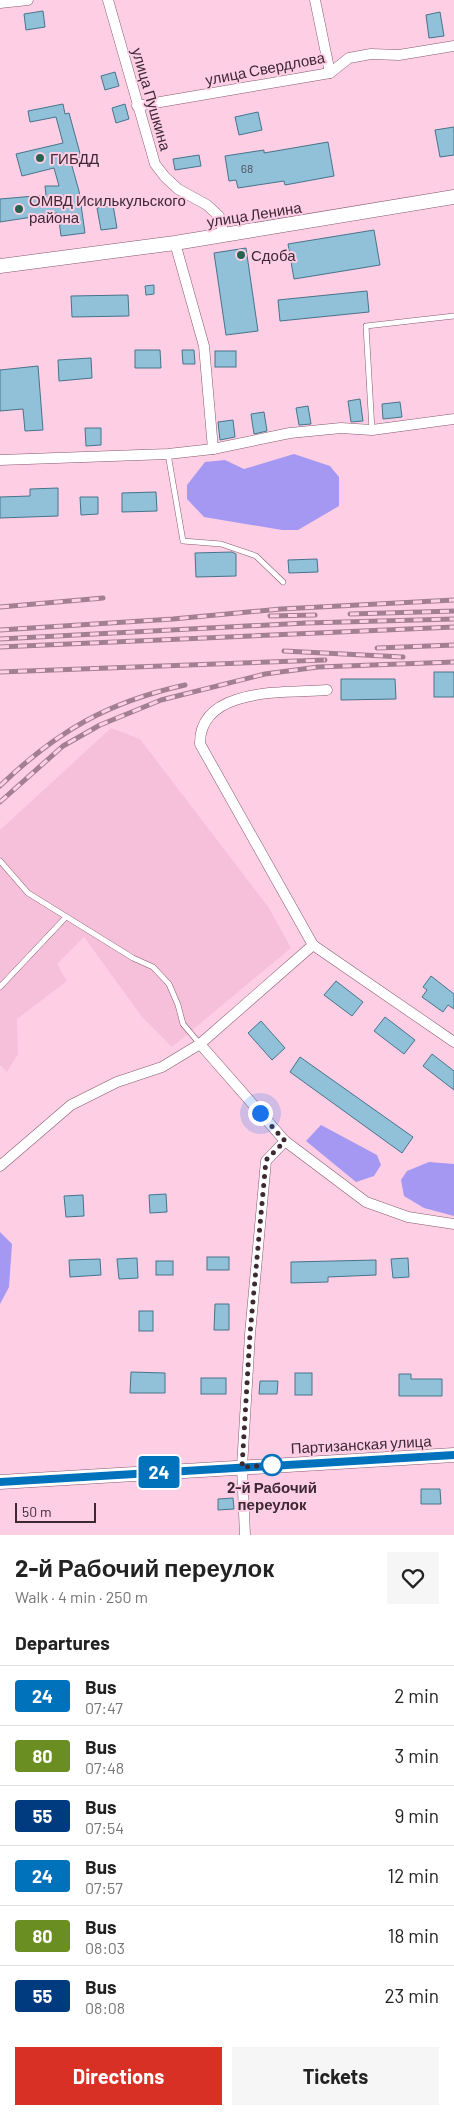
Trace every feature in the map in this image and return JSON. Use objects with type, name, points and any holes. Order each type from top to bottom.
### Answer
[{"type":"street","points":[[0,3],[28,0]]},
{"type":"street","name":"улица Пушкина","points":[[108,0],[155,164],[178,189],[207,205],[219,216],[224,235]]},
{"type":"street","points":[[315,0],[330,73]]},
{"type":"street","name":"улица Свердлова","points":[[137,106],[330,73],[349,58],[371,54],[399,55],[454,46]]},
{"type":"street","name":"улица Ленина","points":[[0,266],[175,243],[454,197]]},
{"type":"street","points":[[175,243],[204,346],[213,449]]},
{"type":"street","points":[[0,460],[168,454],[213,449],[290,433],[341,428],[372,430],[454,419]]},
{"type":"street","points":[[327,690],[246,696],[231,700],[218,707],[206,720],[200,732],[200,744],[206,758],[232,797],[312,945],[454,1042]]},
{"type":"street","points":[[0,1166],[71,1105],[117,1082],[162,1067],[200,1044],[312,945]]},
{"type":"street","points":[[200,1044],[285,1141],[366,1202],[408,1218],[454,1224]]},
{"type":"street","points":[[245,1535],[242,1467],[250,1334],[266,1160],[285,1141]]},
{"type":"street","name":"Партизанская улица","points":[[0,1482],[454,1455]]},
{"type":"lane","points":[[372,430],[366,326],[454,316]]},
{"type":"lane","points":[[168,454],[183,541],[221,544],[256,556],[283,582]]},
{"type":"lane","points":[[0,861],[28,893],[153,967],[169,984],[178,1004],[183,1024],[200,1044]]},
{"type":"lane","points":[[0,987],[66,917]]},
{"type":"shaded area","points":[[294,454],[330,466],[339,477],[339,506],[298,530],[282,530],[204,517],[187,499],[187,485],[205,462],[225,460],[244,469]]},
{"type":"shaded area","points":[[111,728],[140,739],[269,908],[291,948],[172,1047],[142,1017],[84,937],[57,964],[67,981],[17,1019],[18,1054],[7,1072],[0,1065],[0,830]]},
{"type":"shaded area","points":[[321,1125],[377,1155],[381,1165],[374,1176],[356,1182],[306,1141]]},
{"type":"shaded area","points":[[429,1162],[454,1164],[454,1216],[424,1208],[404,1196],[401,1180],[407,1171]]},
{"type":"shaded area","points":[[0,1232],[12,1244],[9,1287],[0,1304]]},
{"type":"building","points":[[43,11],[45,27],[26,30],[24,14]]},
{"type":"building","points":[[440,12],[444,36],[429,38],[426,15]]},
{"type":"building","points":[[115,72],[119,86],[105,90],[101,76]]},
{"type":"building","points":[[63,104],[65,114],[69,113],[81,157],[70,159],[79,191],[85,233],[61,236],[58,213],[0,222],[0,199],[46,195],[45,186],[59,186],[54,168],[22,176],[16,154],[63,143],[56,117],[30,122],[28,111]]},
{"type":"building","points":[[125,104],[129,119],[116,123],[112,108]]},
{"type":"building","points":[[258,112],[262,130],[239,135],[235,117]]},
{"type":"building","points":[[454,127],[454,155],[440,157],[435,130]]},
{"type":"building","points":[[328,142],[334,176],[285,185],[284,181],[238,188],[236,180],[229,181],[225,156],[264,150],[264,153]]},
{"type":"building","points":[[199,155],[201,166],[175,170],[173,159]]},
{"type":"building","points":[[113,205],[117,228],[101,230],[97,208]]},
{"type":"building","points":[[374,230],[380,265],[294,279],[288,244]]},
{"type":"building","points":[[246,248],[258,331],[226,335],[214,253]]},
{"type":"building","points":[[154,285],[154,294],[146,295],[145,286]]},
{"type":"building","points":[[367,291],[369,312],[280,321],[278,300]]},
{"type":"building","points":[[128,295],[129,316],[72,317],[71,296]]},
{"type":"building","points":[[135,350],[160,350],[161,368],[135,368]]},
{"type":"building","points":[[182,350],[194,350],[195,364],[183,364]]},
{"type":"building","points":[[215,351],[236,351],[236,367],[215,367]]},
{"type":"building","points":[[91,358],[92,378],[59,381],[58,360]]},
{"type":"building","points":[[38,366],[43,430],[25,431],[23,409],[0,411],[0,370]]},
{"type":"building","points":[[360,399],[363,421],[351,422],[348,401]]},
{"type":"building","points":[[400,402],[402,417],[383,419],[382,404]]},
{"type":"building","points":[[308,406],[311,424],[299,425],[296,408]]},
{"type":"building","points":[[264,412],[267,431],[254,434],[251,414]]},
{"type":"building","points":[[233,420],[235,437],[220,440],[218,422]]},
{"type":"building","points":[[85,428],[101,428],[101,445],[86,446]]},
{"type":"building","points":[[58,488],[58,516],[0,518],[0,497],[30,496],[30,489]]},
{"type":"building","points":[[156,492],[157,511],[122,512],[122,493]]},
{"type":"building","points":[[80,497],[98,497],[98,514],[81,515]]},
{"type":"building","points":[[232,552],[236,554],[236,576],[196,577],[195,553]]},
{"type":"building","points":[[317,559],[318,572],[289,573],[288,560]]},
{"type":"building","points":[[434,672],[454,672],[454,697],[434,697]]},
{"type":"building","points":[[341,679],[395,679],[396,699],[341,700]]},
{"type":"building","points":[[431,976],[454,994],[454,1009],[448,1005],[443,1012],[422,997],[427,990],[423,987]]},
{"type":"building","points":[[336,981],[363,1002],[352,1016],[324,995]]},
{"type":"building","points":[[385,1017],[415,1040],[404,1054],[374,1031]]},
{"type":"building","points":[[261,1021],[285,1048],[272,1060],[248,1033]]},
{"type":"building","points":[[432,1054],[454,1071],[454,1090],[423,1066]]},
{"type":"building","points":[[300,1057],[413,1137],[402,1153],[290,1072]]},
{"type":"building","points":[[166,1194],[167,1212],[150,1213],[149,1195]]},
{"type":"building","points":[[83,1195],[84,1216],[66,1217],[64,1196]]},
{"type":"building","points":[[207,1257],[229,1257],[229,1270],[207,1270]]},
{"type":"building","points":[[137,1258],[138,1278],[119,1279],[117,1259]]},
{"type":"building","points":[[408,1258],[409,1277],[393,1278],[391,1259]]},
{"type":"building","points":[[100,1259],[101,1275],[70,1277],[69,1260]]},
{"type":"building","points":[[376,1260],[376,1275],[328,1277],[328,1282],[291,1283],[291,1262]]},
{"type":"building","points":[[156,1261],[173,1261],[173,1275],[156,1275]]},
{"type":"building","points":[[215,1304],[229,1304],[229,1330],[214,1330]]},
{"type":"building","points":[[139,1311],[153,1311],[153,1331],[139,1331]]},
{"type":"building","points":[[131,1372],[165,1373],[165,1393],[130,1393]]},
{"type":"building","points":[[295,1373],[312,1373],[312,1395],[295,1395]]},
{"type":"building","points":[[399,1374],[411,1374],[411,1379],[442,1379],[442,1396],[399,1396]]},
{"type":"building","points":[[201,1378],[226,1378],[226,1394],[201,1394]]},
{"type":"building","points":[[260,1381],[278,1381],[277,1394],[259,1394]]},
{"type":"building","points":[[421,1489],[440,1489],[441,1504],[421,1504]]},
{"type":"building","points":[[233,1498],[234,1509],[218,1510],[218,1499]]},
{"type":"railway","points":[[0,607],[103,598]]},
{"type":"railway","points":[[0,630],[173,619],[281,609],[454,600]]},
{"type":"railway","points":[[350,614],[454,611]]},
{"type":"railway","points":[[270,616],[315,615]]},
{"type":"railway","points":[[0,639],[306,623],[454,619]]},
{"type":"railway","points":[[0,647],[454,627]]},
{"type":"railway","points":[[377,648],[454,645]]},
{"type":"railway","points":[[284,651],[403,657]]},
{"type":"railway","points":[[0,672],[325,660]]},
{"type":"railway","points":[[0,802],[63,746],[100,725],[161,700],[265,674],[318,667],[454,662]]},
{"type":"railway","points":[[0,786],[42,749],[85,721],[132,700],[185,685]]},
{"type":"bus line","name":"24","points":[[0,1482],[454,1455]]},
{"type":"place","name":"ГИБДД","points":[[40,158]]},
{"type":"place","name":"ОМВД Исилькульского района","points":[[19,209]]},
{"type":"place","name":"Сдоба","points":[[241,255]]},
{"type":"place","name":"2-й Рабочий переулок","points":[[272,1465]]},
{"type":"route","points":[[260,1113],[285,1141],[266,1160],[250,1334],[242,1467],[272,1465]]}]
